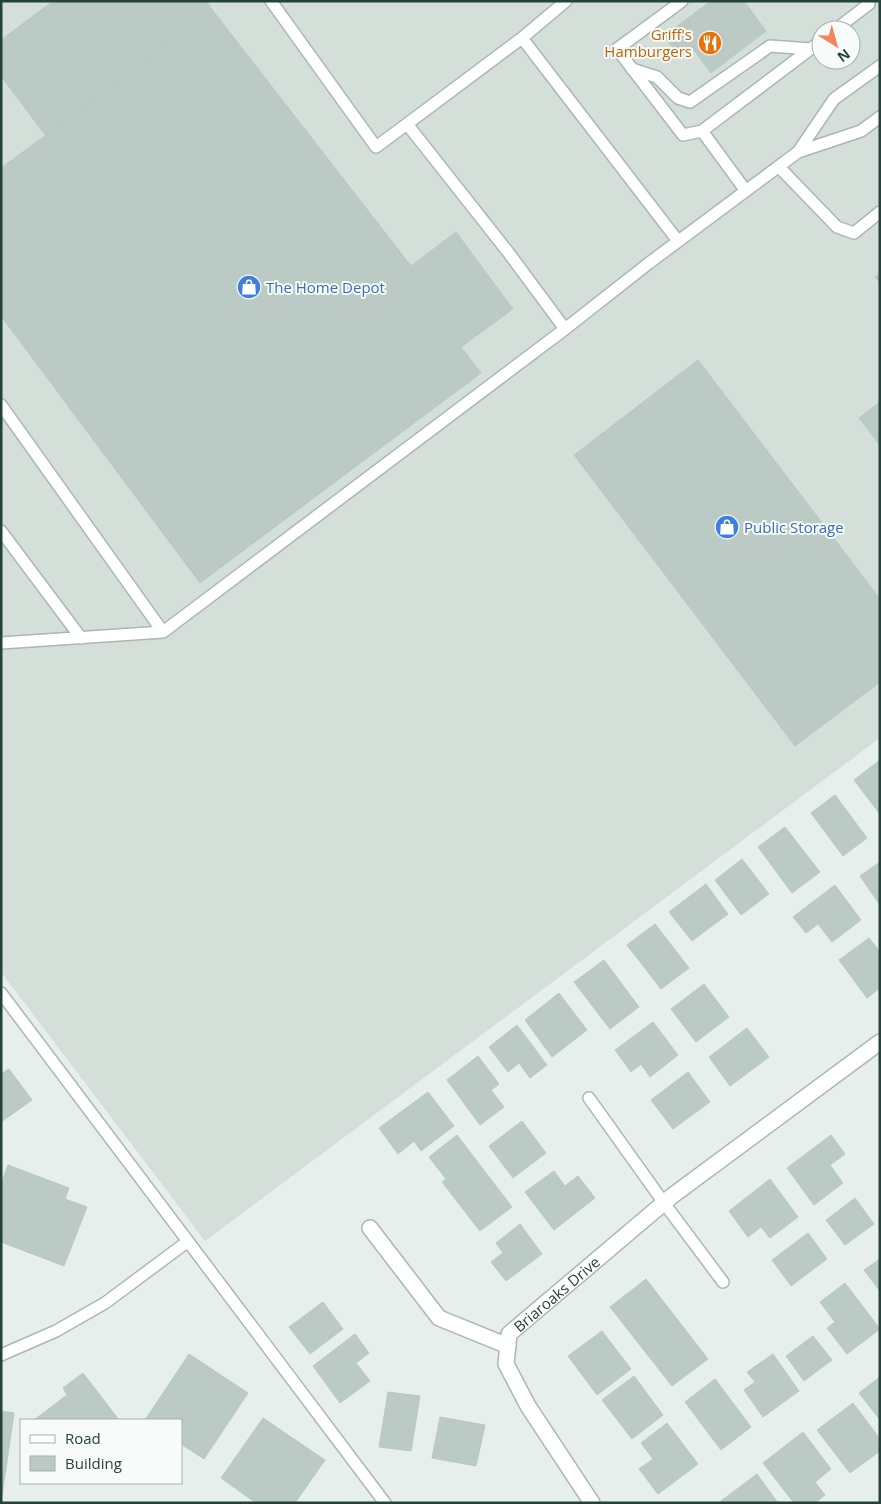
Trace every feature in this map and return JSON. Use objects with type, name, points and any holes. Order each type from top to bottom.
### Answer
[{"type":"street","name":"Briaroaks Drive","points":[[592,1503],[528,1406],[506,1364],[509,1334],[664,1203],[880,1042]]},
{"type":"street","points":[[370,1228],[439,1318],[508,1346]]},
{"type":"lane","points":[[271,1],[376,147],[522,38],[566,1]]},
{"type":"lane","points":[[682,1],[617,49],[683,135],[702,131],[811,49]]},
{"type":"lane","points":[[848,20],[869,4],[867,1]]},
{"type":"lane","points":[[522,38],[678,241]]},
{"type":"lane","points":[[632,69],[657,77],[678,98],[690,102],[770,46],[811,49]]},
{"type":"lane","points":[[1,643],[163,632],[678,241],[779,167],[798,152],[834,99],[880,66]]},
{"type":"lane","points":[[798,152],[861,131],[880,117]]},
{"type":"lane","points":[[407,124],[565,328]]},
{"type":"lane","points":[[702,131],[746,191]]},
{"type":"lane","points":[[779,167],[837,227],[854,233],[880,212]]},
{"type":"lane","points":[[1,405],[163,632]]},
{"type":"lane","points":[[1,531],[81,638]]},
{"type":"lane","points":[[1,993],[385,1503]]},
{"type":"lane","points":[[589,1098],[723,1282]]},
{"type":"lane","points":[[1,1355],[56,1331],[105,1302],[187,1242]]},
{"type":"shaded area","points":[[1,1],[880,1],[880,738],[205,1241],[1,972]]},
{"type":"building","points":[[53,1],[132,1],[166,48],[46,136],[1,76],[1,40]]},
{"type":"building","points":[[132,1],[206,1],[214,12],[166,48]]},
{"type":"building","name":"Griff's Hamburgers","points":[[711,1],[744,1],[766,31],[711,73],[693,49],[681,58],[664,36]]},
{"type":"building","name":"The Home Depot","points":[[214,12],[411,266],[456,232],[513,309],[461,347],[481,373],[200,583],[1,316],[1,168]]},
{"type":"building","points":[[880,273],[880,283],[875,277]]},
{"type":"building","name":"Public Storage","points":[[698,360],[880,599],[880,682],[795,746],[574,455]]},
{"type":"building","points":[[880,402],[880,445],[859,418]]},
{"type":"building","points":[[880,760],[880,814],[854,780]]},
{"type":"building","points":[[835,795],[867,838],[843,856],[811,813]]},
{"type":"building","points":[[785,827],[820,872],[792,893],[758,847]]},
{"type":"building","points":[[742,859],[769,894],[741,915],[715,880]]},
{"type":"building","points":[[880,862],[880,905],[860,876]]},
{"type":"building","points":[[706,884],[728,914],[692,941],[669,912]]},
{"type":"building","points":[[835,885],[861,920],[832,942],[818,924],[806,933],[793,917]]},
{"type":"building","points":[[655,924],[689,968],[661,989],[627,945]]},
{"type":"building","points":[[869,938],[880,952],[880,988],[867,998],[839,960]]},
{"type":"building","points":[[604,960],[639,1007],[610,1029],[574,982]]},
{"type":"building","points":[[704,984],[729,1017],[696,1042],[671,1009]]},
{"type":"building","points":[[559,993],[587,1030],[552,1057],[525,1020]]},
{"type":"building","points":[[653,1022],[678,1055],[650,1077],[641,1064],[631,1072],[615,1050]]},
{"type":"building","points":[[517,1025],[547,1065],[530,1078],[519,1063],[508,1072],[489,1047]]},
{"type":"building","points":[[747,1028],[769,1057],[730,1086],[709,1057]]},
{"type":"building","points":[[478,1056],[499,1084],[491,1090],[504,1107],[480,1125],[447,1080]]},
{"type":"building","points":[[9,1069],[32,1100],[1,1122],[1,1074]]},
{"type":"building","points":[[688,1072],[710,1102],[673,1129],[651,1100]]},
{"type":"building","points":[[428,1092],[454,1126],[421,1151],[414,1141],[398,1154],[379,1128]]},
{"type":"building","points":[[522,1121],[546,1153],[513,1178],[489,1146]]},
{"type":"building","points":[[457,1135],[512,1207],[480,1231],[442,1182],[446,1179],[429,1157]]},
{"type":"building","points":[[831,1135],[845,1154],[830,1165],[843,1183],[814,1205],[787,1168]]},
{"type":"building","points":[[8,1165],[69,1188],[65,1199],[87,1207],[64,1266],[1,1242],[1,1184]]},
{"type":"building","points":[[554,1171],[565,1186],[578,1176],[595,1198],[554,1230],[525,1192]]},
{"type":"building","points":[[770,1179],[798,1217],[770,1238],[761,1227],[748,1237],[729,1211]]},
{"type":"building","points":[[855,1198],[874,1224],[845,1245],[826,1220]]},
{"type":"building","points":[[520,1224],[542,1254],[506,1281],[491,1262],[503,1253],[496,1243]]},
{"type":"building","points":[[808,1233],[827,1259],[791,1286],[772,1260]]},
{"type":"building","points":[[880,1259],[880,1291],[864,1270]]},
{"type":"building","points":[[646,1279],[708,1359],[672,1386],[610,1307]]},
{"type":"building","points":[[845,1283],[880,1329],[847,1354],[827,1328],[835,1322],[820,1302]]},
{"type":"building","points":[[323,1302],[343,1329],[310,1354],[289,1327]]},
{"type":"building","points":[[602,1331],[631,1369],[597,1395],[568,1356]]},
{"type":"building","points":[[355,1334],[369,1353],[356,1363],[370,1381],[340,1403],[313,1366]]},
{"type":"building","points":[[813,1336],[832,1360],[804,1381],[786,1356]]},
{"type":"building","points":[[189,1354],[248,1393],[204,1459],[182,1445],[182,1419],[146,1419]]},
{"type":"building","points":[[773,1354],[799,1391],[763,1417],[744,1390],[755,1382],[747,1372]]},
{"type":"building","points":[[83,1373],[118,1419],[35,1419],[67,1395],[63,1388]]},
{"type":"building","points":[[634,1376],[663,1415],[632,1439],[602,1400]]},
{"type":"building","points":[[880,1377],[880,1420],[859,1393]]},
{"type":"building","points":[[715,1379],[751,1427],[721,1450],[685,1402]]},
{"type":"building","points":[[388,1392],[420,1396],[411,1451],[379,1447]]},
{"type":"building","points":[[853,1403],[880,1439],[880,1451],[850,1473],[817,1430]]},
{"type":"building","points":[[1,1411],[14,1413],[2,1496],[1,1496]]},
{"type":"building","points":[[440,1417],[485,1425],[476,1466],[432,1458]]},
{"type":"building","points":[[263,1418],[325,1460],[295,1503],[256,1503],[221,1478]]},
{"type":"building","points":[[667,1423],[698,1464],[658,1494],[639,1469],[653,1459],[641,1443]]},
{"type":"building","points":[[803,1432],[831,1469],[815,1482],[825,1495],[815,1503],[794,1503],[763,1463]]},
{"type":"building","points":[[757,1474],[778,1503],[722,1503],[721,1501]]},
{"type":"place","name":"Griff's Hamburgers","points":[[710,43]]},
{"type":"place","name":"The Home Depot","points":[[249,287]]},
{"type":"place","name":"Public Storage","points":[[727,527]]}]
